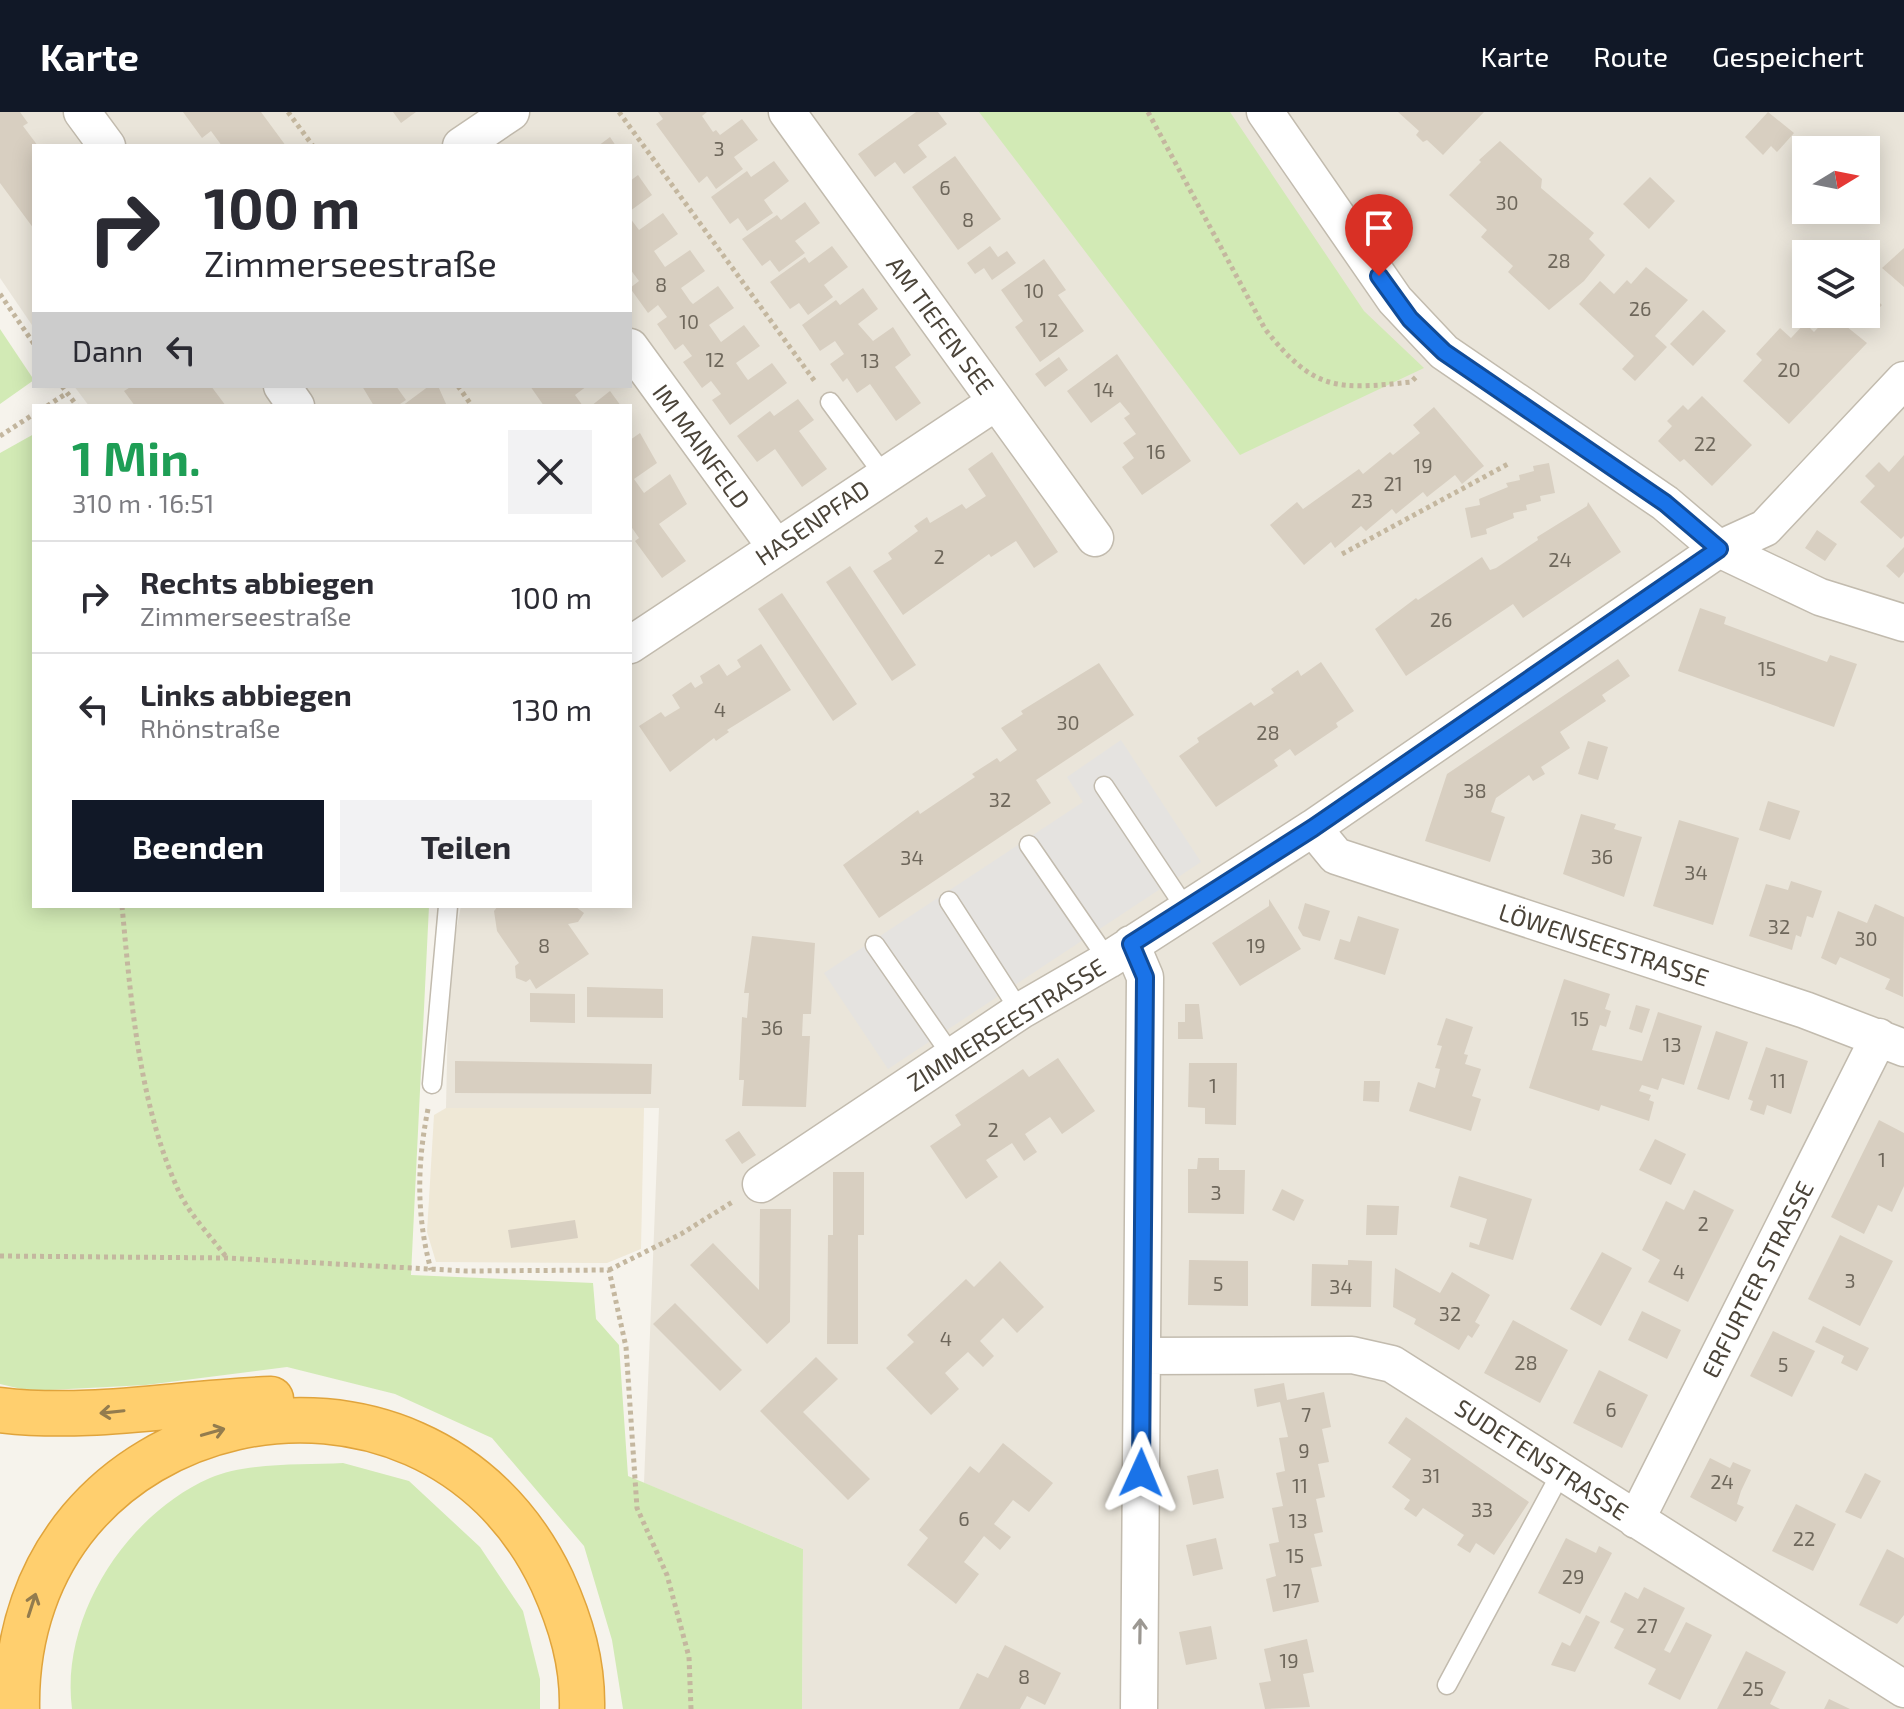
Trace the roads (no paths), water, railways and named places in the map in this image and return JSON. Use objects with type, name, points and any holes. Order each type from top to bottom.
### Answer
[{"type":"highway","points":[[0,1410],[72,1415],[205,1401],[296,1398],[370,1411],[449,1446],[497,1478],[551,1537],[570,1570],[594,1636],[600,1709]]},
{"type":"highway","points":[[17,1709],[20,1645],[36,1593],[65,1540],[97,1502],[139,1466],[182,1442],[244,1424],[284,1420],[325,1422],[383,1434],[440,1459],[491,1496],[520,1526],[563,1605],[582,1677],[582,1709]]},
{"type":"street","points":[[82,112],[106,144]]},
{"type":"street","points":[[474,143],[511,112]]},
{"type":"street","name":"AM TIEFEN SEE","points":[[787,112],[1095,538]]},
{"type":"street","points":[[1265,112],[1395,300],[1444,352],[1665,503],[1719,549],[1820,597],[1904,623]]},
{"type":"street","name":"IM MAINFELD","points":[[632,350],[775,546]]},
{"type":"street","name":"ZIMMERSEESTRASSE","points":[[761,1184],[1020,1011],[1120,952],[1313,828],[1719,549],[1765,528],[1904,380]]},
{"type":"street","name":"HASENPFAD","points":[[633,636],[996,402]]},
{"type":"street","name":"LÖWENSEESTRASSE","points":[[1313,828],[1336,856],[1892,1043]]},
{"type":"street","points":[[1120,952],[1145,977],[1139,1709]]},
{"type":"street","name":"ERFURTER STRASSE","points":[[1636,1520],[1892,1043]]},
{"type":"street","name":"SUDETENSTRASSE","points":[[1143,1356],[1352,1355],[1380,1359],[1904,1689]]},
{"type":"lane","points":[[830,402],[883,474]]},
{"type":"lane","points":[[1104,786],[1186,909]]},
{"type":"lane","points":[[1029,845],[1120,952]]},
{"type":"lane","points":[[949,901],[1020,1011]]},
{"type":"lane","points":[[432,1084],[448,908]]},
{"type":"lane","points":[[875,945],[952,1056]]},
{"type":"lane","points":[[1447,1685],[1562,1471]]}]
